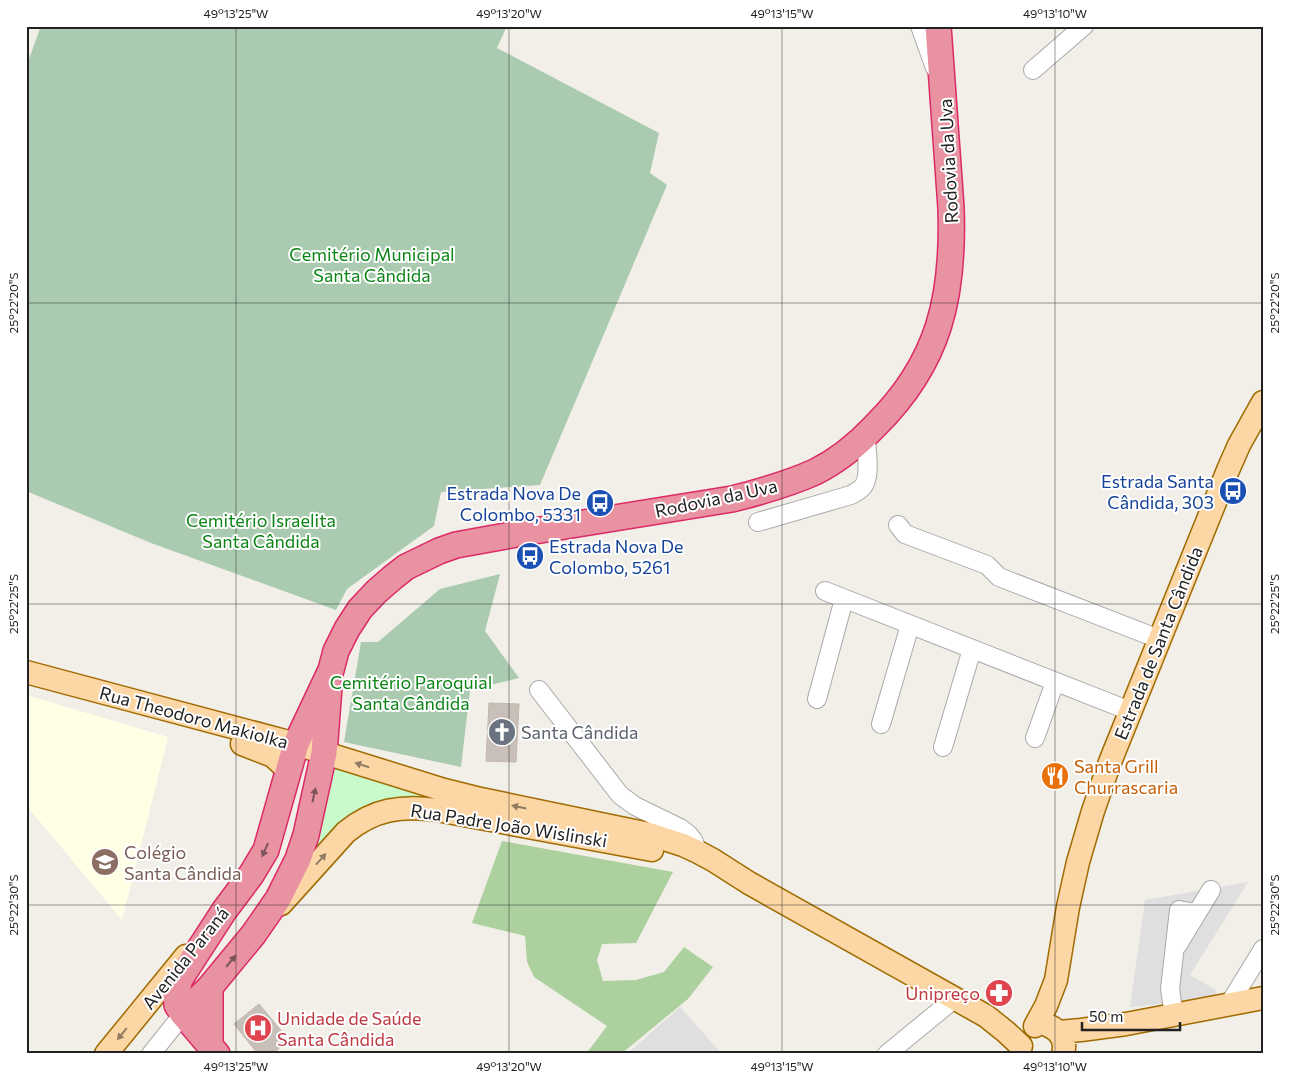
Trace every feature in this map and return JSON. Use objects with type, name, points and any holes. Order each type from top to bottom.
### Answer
[{"type":"highway","name":"Rodovia da Uva","points":[[324,753],[331,670],[336,651],[360,609],[376,592],[406,567],[456,545],[700,504],[762,491],[788,483],[816,471],[837,459],[866,436],[902,396],[914,380],[934,342],[947,292],[951,263],[952,237],[938,26]]},
{"type":"highway","name":"Rodovia da Uva","points":[[296,744],[331,670]]},
{"type":"highway","name":"Avenida Paraná","points":[[224,911],[251,875],[266,850],[296,744]]},
{"type":"highway","points":[[214,1049],[178,999],[184,1003],[193,1002],[205,991],[253,935],[278,899],[298,859],[306,835],[324,753]]},
{"type":"highway","points":[[180,1004],[180,979],[224,911]]},
{"type":"highway","points":[[205,991],[214,1049]]},
{"type":"main road","name":"Estrada de Santa Cândida","points":[[1027,1039],[1046,1006],[1056,980],[1068,906],[1078,862],[1103,782],[1228,470],[1263,402]]},
{"type":"main road","name":"Rua Theodoro Makiolka","points":[[26,672],[324,753]]},
{"type":"main road","name":"Rua Theodoro Makiolka","points":[[63,682],[266,752],[279,760],[288,770]]},
{"type":"main road","name":"Rua Padre João Wislinski","points":[[324,753],[444,790],[649,834],[676,843],[713,860],[749,883],[986,1016],[1006,1032],[1027,1039]]},
{"type":"main road","name":"Rua Padre João Wislinski","points":[[253,935],[338,840],[354,826],[372,815],[395,809],[423,808],[648,849],[749,883]]},
{"type":"main road","points":[[507,823],[539,824],[564,829],[575,826],[584,820]]},
{"type":"main road","name":"Avenida Paraná","points":[[106,1054],[224,911]]},
{"type":"main road","name":"Estrada de Santa Cândida","points":[[1056,980],[1062,1045]]},
{"type":"main road","points":[[1027,1039],[1041,1025],[1048,1026],[1054,1028],[1062,1045],[1080,1030],[1126,1024],[1263,998]]},
{"type":"street","points":[[920,26],[944,94]]},
{"type":"street","points":[[1033,70],[1084,26]]},
{"type":"street","points":[[758,522],[851,495],[859,490],[865,484],[867,466],[866,436]]},
{"type":"street","points":[[898,524],[905,534],[987,565],[998,577],[1159,639]]},
{"type":"street","points":[[825,592],[1130,711]]},
{"type":"street","points":[[817,699],[844,599]]},
{"type":"street","points":[[881,724],[910,625]]},
{"type":"street","points":[[943,747],[972,649]]},
{"type":"street","points":[[1036,738],[1055,682]]},
{"type":"street","points":[[539,690],[620,795],[635,806],[680,828],[693,840],[698,852]]},
{"type":"street","points":[[1174,1015],[1170,989],[1179,910],[1196,914],[1211,890]]},
{"type":"street","points":[[1228,1006],[1263,949]]},
{"type":"street","points":[[886,1054],[954,999]]},
{"type":"street","name":"Avenida Paraná","points":[[151,1054],[180,1004]]},
{"type":"shaded area","name":"Colégio Santa Cândida","points":[[26,695],[168,737],[122,920],[26,805]]},
{"type":"shaded area","points":[[1248,882],[1190,975],[1216,990],[1214,999],[1130,1007],[1145,900]]},
{"type":"shaded area","points":[[680,1007],[722,1054],[627,1054]]},
{"type":"green space","name":"Cemitério Municipal Santa Cândida","points":[[41,26],[507,26],[497,48],[659,133],[650,173],[667,185],[540,485],[441,492],[434,526],[347,589],[336,610],[151,543],[26,491],[26,67]]},
{"type":"green space","name":"Cemitério Paroquial Santa Cândida","points":[[500,574],[485,631],[519,678],[470,690],[461,767],[344,742],[361,642],[378,642],[440,589]]},
{"type":"green space","points":[[331,768],[567,823],[399,802],[305,870]]},
{"type":"green space","points":[[502,841],[673,872],[636,943],[602,944],[597,960],[603,981],[636,980],[664,972],[684,947],[713,967],[688,999],[621,1054],[586,1054],[607,1026],[534,977],[527,962],[525,936],[472,923]]},
{"type":"building","name":"Santa Cândida","points":[[489,703],[519,704],[516,762],[486,761]]},
{"type":"building","name":"Unidade de Saúde Santa Cândida","points":[[259,1004],[289,1040],[272,1054],[258,1054],[234,1024]]},
{"type":"place","name":"Estrada Santa Cândida, 303","points":[[1233,491]]},
{"type":"place","name":"Estrada Nova De Colombo, 5331","points":[[600,503]]},
{"type":"place","name":"Estrada Nova De Colombo, 5261","points":[[530,556]]},
{"type":"place","name":"Santa Cândida","points":[[502,732]]},
{"type":"place","name":"Santa Grill Churrascaria","points":[[1055,776]]},
{"type":"place","name":"Colégio Santa Cândida","points":[[105,862]]},
{"type":"place","name":"Unipreço","points":[[999,993]]},
{"type":"place","name":"Unidade de Saúde Santa Cândida","points":[[258,1028]]},
{"type":"park label","name":"Cemitério Israelita Santa Cândida","points":[[261,530]]}]
